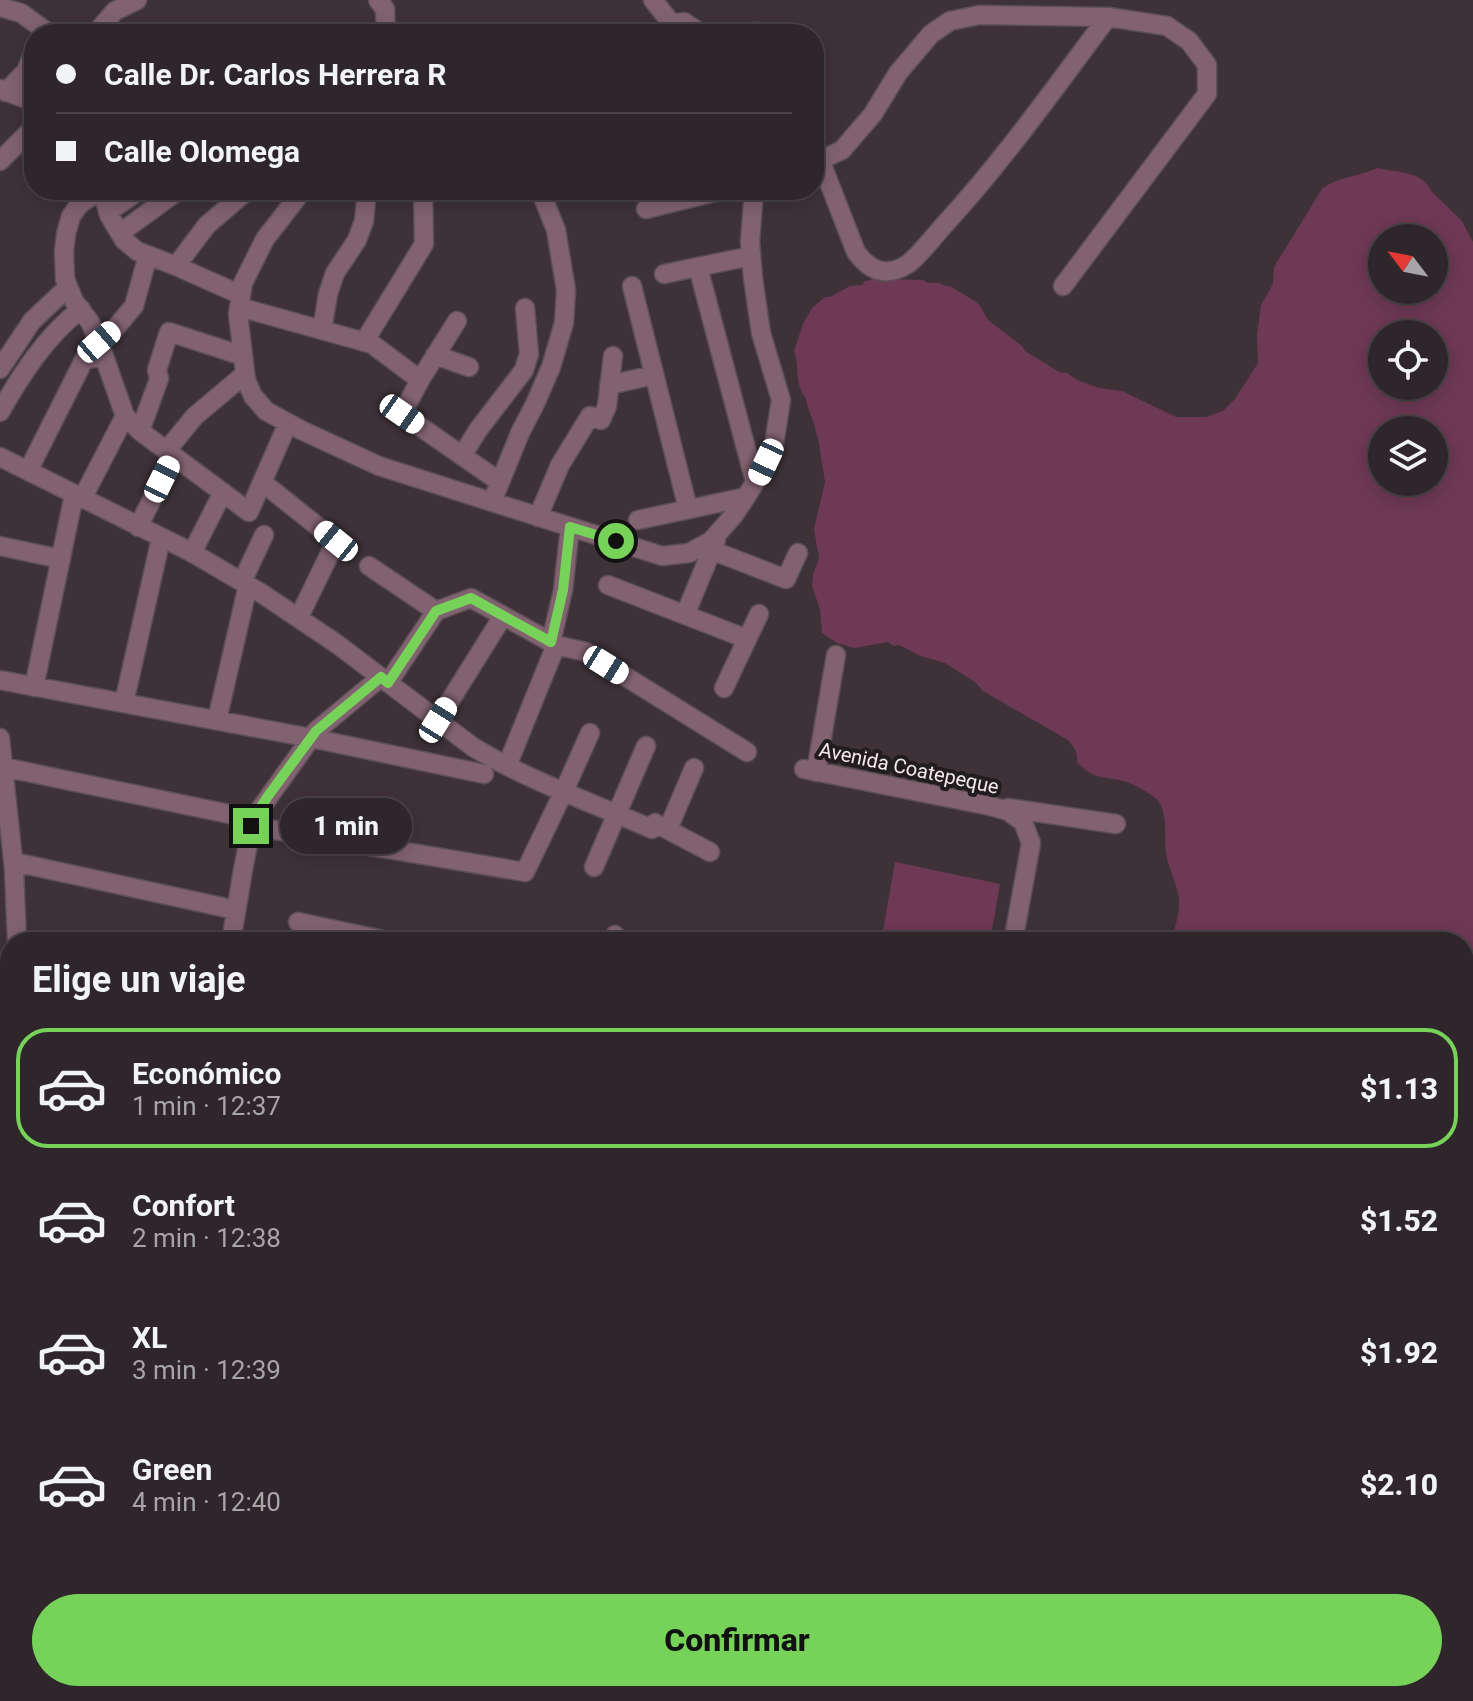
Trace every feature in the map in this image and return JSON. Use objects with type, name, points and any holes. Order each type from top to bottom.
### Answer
[{"type":"street","points":[[104,24],[115,11],[137,0]]},
{"type":"street","points":[[378,0],[385,9],[386,24]]},
{"type":"street","points":[[653,0],[665,24]]},
{"type":"street","points":[[0,7],[24,7],[38,24]]},
{"type":"street","points":[[824,151],[842,150],[873,114],[898,73],[931,34],[950,21],[979,15],[1108,17],[1167,26],[1189,41],[1207,65],[1207,94],[1063,286]]},
{"type":"street","points":[[824,170],[856,252],[864,263],[877,272],[908,263],[968,200],[1108,17]]},
{"type":"street","points":[[24,73],[3,91],[24,98]]},
{"type":"street","points":[[0,161],[24,137]]},
{"type":"street","points":[[86,200],[71,216],[66,234],[65,279],[90,322],[125,416],[140,431],[249,512],[288,423]]},
{"type":"street","points":[[104,200],[124,240],[137,251],[176,266],[240,301],[372,344],[420,380]]},
{"type":"street","points":[[108,212],[125,200]]},
{"type":"street","points":[[120,233],[165,200]]},
{"type":"street","points":[[176,266],[207,225],[236,200]]},
{"type":"street","points":[[295,200],[265,239],[243,283],[238,314],[244,365],[253,396],[266,411],[379,466],[662,556],[689,553],[711,541],[751,490],[774,444],[781,400],[761,333],[750,242],[753,200]]},
{"type":"street","points":[[322,330],[335,273],[357,240],[364,221],[366,200]]},
{"type":"street","points":[[364,342],[424,244],[421,200]]},
{"type":"street","points":[[492,502],[551,367],[564,323],[566,290],[556,230],[544,200]]},
{"type":"street","points":[[646,209],[682,200]]},
{"type":"street","points":[[28,471],[84,360],[101,349],[134,306],[148,255]]},
{"type":"street","points":[[664,274],[751,256]]},
{"type":"street","points":[[698,267],[751,490]]},
{"type":"street","points":[[632,286],[688,509]]},
{"type":"street","points":[[0,369],[32,321],[68,287]]},
{"type":"street","points":[[462,456],[524,370],[529,354],[525,308]]},
{"type":"street","points":[[0,412],[35,357],[81,309]]},
{"type":"street","points":[[457,321],[402,414],[500,482]]},
{"type":"street","points":[[140,431],[159,379],[157,370],[169,332],[244,365]]},
{"type":"street","points":[[435,355],[469,367]]},
{"type":"street","points":[[538,517],[560,465],[590,416],[601,420],[607,406],[613,356]]},
{"type":"street","points":[[138,527],[170,453],[195,416],[244,365]]},
{"type":"street","points":[[609,385],[654,375]]},
{"type":"street","points":[[34,687],[61,559],[78,497],[125,416]]},
{"type":"street","points":[[0,457],[192,553],[245,583],[299,617],[473,747],[507,766],[652,829],[655,823],[710,852]]},
{"type":"street","points":[[262,482],[336,541],[299,617]]},
{"type":"street","points":[[638,520],[751,490]]},
{"type":"street","points":[[192,553],[223,492]]},
{"type":"street","points":[[507,766],[554,644],[570,527]]},
{"type":"street","points":[[685,615],[719,532]]},
{"type":"street","points":[[217,720],[245,583],[264,535]]},
{"type":"street","points":[[124,703],[161,538]]},
{"type":"street","points":[[0,546],[61,559]]},
{"type":"street","points":[[711,550],[786,579],[798,553]]},
{"type":"street","points":[[369,566],[436,611]]},
{"type":"street","points":[[608,585],[747,639]]},
{"type":"street","points":[[233,932],[252,823],[311,738],[330,718],[384,680],[436,611],[471,598],[554,644],[586,652],[747,752]]},
{"type":"street","points":[[724,688],[759,614]]},
{"type":"street","points":[[438,720],[503,616]]},
{"type":"street","name":"Avenida Coatepeque","points":[[836,655],[810,770],[1008,811],[1023,822],[1031,843],[1015,932]]},
{"type":"street","points":[[0,680],[484,774]]},
{"type":"street","points":[[3,778],[525,872],[590,733]]},
{"type":"street","points":[[0,738],[9,850],[8,909],[14,932]]},
{"type":"street","points":[[594,867],[646,746]]},
{"type":"street","points":[[668,829],[694,768]]},
{"type":"street","points":[[979,804],[1116,824]]},
{"type":"street","points":[[9,850],[236,910]]},
{"type":"street","points":[[298,922],[346,932]]},
{"type":"shaded area","points":[[1377,168],[1416,176],[1462,221],[1473,242],[1473,932],[1174,932],[1179,899],[1167,857],[1164,813],[1157,799],[1129,783],[1089,772],[1077,762],[1075,750],[1068,740],[983,691],[975,682],[945,663],[888,642],[854,648],[837,643],[822,633],[820,609],[812,586],[819,558],[814,529],[825,482],[818,438],[800,387],[794,351],[812,308],[825,297],[874,279],[923,280],[950,286],[976,302],[988,320],[1025,351],[1061,373],[1099,388],[1122,391],[1176,417],[1206,417],[1223,411],[1235,399],[1258,363],[1257,335],[1261,305],[1273,284],[1274,267],[1322,189]]},
{"type":"shaded area","points":[[895,862],[1000,884],[992,932],[883,932]]},
{"type":"route","points":[[251,826],[268,796],[316,731],[381,677],[388,683],[436,611],[471,598],[551,642],[563,590],[570,527],[616,541]]}]
